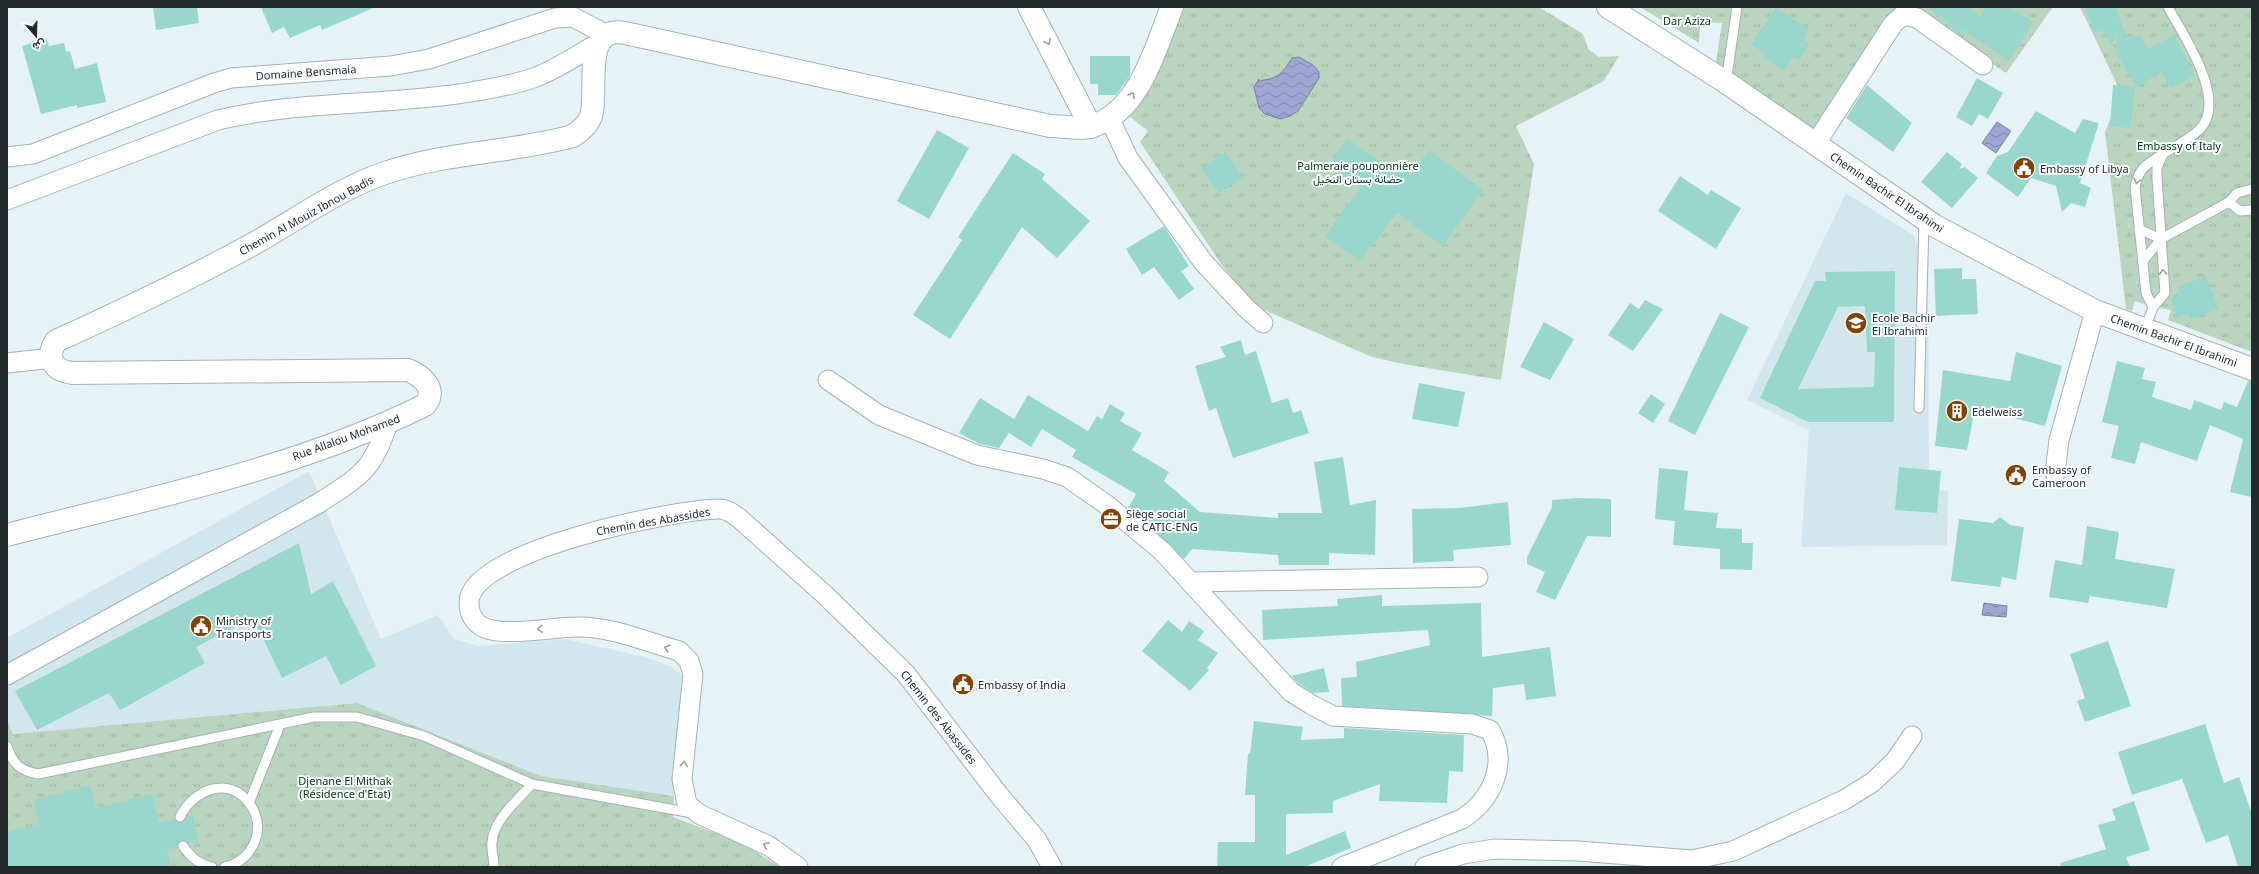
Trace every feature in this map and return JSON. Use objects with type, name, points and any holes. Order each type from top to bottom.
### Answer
[{"type":"street","points":[[1030,7],[1100,122],[1204,263],[1246,308],[1263,323]]},
{"type":"street","points":[[7,200],[218,120],[253,112],[327,104],[410,100],[510,85],[549,71],[602,39],[619,32],[1050,126],[1100,122],[1123,108],[1149,64],[1172,7]]},
{"type":"street","name":"Chemin Bachir El Ibrahimi","points":[[1608,7],[1724,81],[1816,143],[1924,220],[2095,311],[2145,328],[2252,369]]},
{"type":"street","points":[[1816,143],[1893,24],[1903,15],[1917,18],[1983,65]]},
{"type":"street","name":"Domaine Bensmaia","points":[[7,157],[33,154],[214,83],[231,78],[391,66],[429,59],[555,18],[573,17],[602,39]]},
{"type":"street","name":"Chemin Al Mouiz Ibnou Badis","points":[[52,358],[52,348],[56,341],[147,299],[224,260],[360,183],[390,171],[434,159],[573,136],[584,128],[591,117],[595,50],[602,39]]},
{"type":"street","points":[[2055,473],[2060,440],[2095,311]]},
{"type":"street","points":[[7,363],[52,358]]},
{"type":"street","name":"Rue Allalou Mohamed","points":[[7,535],[262,468],[388,423],[425,405],[429,400],[430,392],[426,381],[420,375],[408,370],[73,373],[62,372],[56,368],[52,358]]},
{"type":"street","points":[[828,380],[878,416],[977,455],[1043,469],[1067,477],[1113,510],[1162,551],[1291,692],[1312,705],[1333,716],[1472,724],[1490,730],[1495,739],[1498,750],[1497,770],[1489,794],[1475,811],[1462,819],[1342,867]]},
{"type":"street","points":[[7,675],[319,503],[354,480],[370,465],[377,455],[388,423]]},
{"type":"street","name":"Chemin des Abassides","points":[[798,867],[769,846],[699,814],[687,804],[682,779],[693,674],[684,656],[679,651],[602,629],[577,627],[520,631],[487,629],[476,621],[469,610],[469,596],[475,584],[520,556],[611,526],[699,511],[728,510],[740,518],[824,594],[906,674],[998,795],[1037,840],[1052,867]]},
{"type":"street","points":[[1191,582],[1478,577]]},
{"type":"street","points":[[1425,867],[1463,854],[1495,849],[1578,851],[1692,860],[1733,851],[1844,800],[1873,782],[1895,761],[1912,736]]},
{"type":"lane","points":[[1724,81],[1728,69],[1737,7]]},
{"type":"lane","points":[[2153,307],[2146,292],[2135,187],[2138,175],[2146,164],[2202,128],[2210,111],[2209,92],[2202,72],[2168,7]]},
{"type":"lane","points":[[2145,328],[2153,307],[2165,293],[2157,173],[2163,154]]},
{"type":"lane","points":[[2143,261],[2161,239],[2229,202],[2237,193],[2252,189]]},
{"type":"lane","points":[[2229,202],[2240,211],[2252,210]]},
{"type":"lane","points":[[1919,408],[1924,220]]},
{"type":"lane","points":[[2140,229],[2161,239]]},
{"type":"lane","points":[[7,746],[10,756],[16,765],[26,772],[38,774],[314,717],[357,717],[424,736],[532,784],[699,814]]},
{"type":"lane","points":[[249,803],[280,725]]},
{"type":"lane","points":[[7,769],[16,765]]},
{"type":"lane","points":[[494,867],[492,842],[497,827],[509,809],[532,784]]},
{"type":"lane","points":[[180,817],[186,806],[194,797],[211,790],[229,790],[240,795],[249,803],[256,816],[258,831],[255,845],[246,857],[233,865],[224,867]]},
{"type":"lane","points":[[182,846],[192,858],[204,866],[212,867]]},
{"type":"shaded area","name":"Ecole Bachir El Ibrahimi","points":[[1846,193],[1915,236],[1916,244],[1928,246],[1929,488],[1948,491],[1947,545],[1801,547],[1809,430],[1747,400]]},
{"type":"shaded area","name":"Ministry of Transports","points":[[309,471],[381,639],[438,615],[454,639],[478,646],[566,639],[645,657],[670,666],[684,676],[674,796],[541,776],[357,703],[13,734],[7,720],[7,638]]},
{"type":"green space","name":"Palmeraie pouponnière حضانة بستان النخيل","points":[[1173,7],[1539,7],[1583,34],[1588,49],[1599,57],[1619,56],[1604,81],[1516,126],[1534,164],[1501,380],[1403,364],[1372,357],[1255,306],[1221,264],[1140,142],[1148,131],[1129,116]]},
{"type":"green space","name":"Dar Aziza","points":[[1640,7],[1896,7],[1813,131],[1716,62],[1722,23],[1700,22],[1699,43]]},
{"type":"green space","points":[[1907,7],[2053,7],[2006,73]]},
{"type":"green space","points":[[1907,7],[1941,7],[1931,23]]},
{"type":"green space","name":"Embassy of Italy","points":[[2080,7],[2252,7],[2252,352],[2168,320],[2171,310],[2153,307],[2135,301],[2132,311],[2126,309],[2105,132],[2121,93]]},
{"type":"green space","name":"Djenane El Mithak (Résidence d'Etat)","points":[[357,703],[541,776],[674,796],[673,817],[742,843],[780,867],[7,867],[7,720],[13,734]]},
{"type":"water","points":[[1299,57],[1313,65],[1319,72],[1319,78],[1298,111],[1290,116],[1280,119],[1265,114],[1259,108],[1254,87],[1259,79],[1258,81],[1271,79],[1279,75],[1292,58]]},
{"type":"water","points":[[1997,122],[2011,131],[1996,153],[1982,143]]},
{"type":"water","points":[[1984,603],[2007,606],[2006,617],[1982,615]]},
{"type":"building","points":[[153,7],[197,7],[199,23],[156,30]]},
{"type":"building","points":[[261,7],[376,7],[322,30],[320,25],[290,38],[284,27],[272,33]]},
{"type":"building","points":[[1928,7],[1968,7],[1980,17],[1986,7],[2009,7],[2033,22],[2009,61],[1963,30],[1959,34]]},
{"type":"building","points":[[2085,7],[2115,7],[2128,40],[2139,34],[2148,49],[2174,35],[2195,76],[2170,88],[2162,72],[2136,87],[2116,53],[2117,36],[2111,45],[2102,30],[2095,33]]},
{"type":"building","points":[[1776,8],[1809,29],[1803,39],[1809,43],[1799,60],[1793,57],[1784,71],[1763,57],[1765,54],[1751,44]]},
{"type":"building","points":[[47,39],[49,46],[64,43],[66,52],[70,51],[75,69],[97,63],[106,102],[77,108],[77,105],[41,114],[22,46]]},
{"type":"building","points":[[1090,56],[1130,56],[1130,76],[1116,95],[1098,95],[1098,84],[1090,84]]},
{"type":"building","points":[[1977,78],[2003,93],[1988,119],[1979,114],[1972,126],[1956,117]]},
{"type":"building","points":[[1867,85],[1912,123],[1893,152],[1846,118]]},
{"type":"building","points":[[2113,85],[2135,87],[2131,128],[2110,126]]},
{"type":"building","points":[[2036,111],[2075,133],[2083,119],[2099,123],[2080,183],[2091,188],[2085,207],[2071,203],[2062,212],[2056,186],[2031,178],[2018,197],[1986,173],[1997,156],[2008,152]]},
{"type":"building","points":[[937,130],[969,148],[929,219],[897,201]]},
{"type":"building","points":[[1347,139],[1391,169],[1395,164],[1410,174],[1429,150],[1483,190],[1443,246],[1397,213],[1360,261],[1325,236],[1361,187],[1329,165]]},
{"type":"building","points":[[1226,152],[1243,178],[1219,193],[1201,168]]},
{"type":"building","points":[[1947,152],[1962,164],[1959,169],[1965,167],[1978,178],[1952,208],[1921,182]]},
{"type":"building","points":[[1013,153],[1045,174],[1042,179],[1090,221],[1057,258],[1022,227],[950,339],[913,315],[962,240],[958,237]]},
{"type":"building","points":[[1680,176],[1708,195],[1711,190],[1741,208],[1716,249],[1658,211]]},
{"type":"building","points":[[1164,226],[1189,266],[1181,271],[1194,289],[1179,300],[1154,267],[1142,275],[1126,249]]},
{"type":"building","points":[[1962,268],[1962,279],[1976,279],[1978,314],[1936,316],[1934,269]]},
{"type":"building","points":[[1895,271],[1894,422],[1808,422],[1760,398],[1815,281],[1826,281],[1825,272]],"holes":[[[1865,306],[1867,352],[1875,352],[1874,387],[1798,389],[1838,307]]]},
{"type":"building","points":[[2206,276],[2219,309],[2190,319],[2188,314],[2177,317],[2171,298],[2179,295],[2177,287]]},
{"type":"building","points":[[1645,300],[1663,309],[1633,351],[1608,335],[1630,303],[1639,309]]},
{"type":"building","points":[[1720,313],[1749,327],[1695,435],[1668,421]]},
{"type":"building","points":[[1544,322],[1574,339],[1550,380],[1520,367]]},
{"type":"building","points":[[1241,340],[1245,355],[1256,351],[1272,403],[1288,398],[1293,413],[1301,410],[1309,433],[1233,458],[1216,408],[1209,411],[1195,366],[1226,357],[1220,347]]},
{"type":"building","points":[[2016,352],[2062,366],[2045,426],[1975,408],[1967,450],[1935,446],[1943,370],[2010,381]]},
{"type":"building","points":[[2117,361],[2145,368],[2142,379],[2156,382],[2152,397],[2191,410],[2194,400],[2221,410],[2224,402],[2237,407],[2248,381],[2252,381],[2252,497],[2230,492],[2243,439],[2210,425],[2197,461],[2141,442],[2135,464],[2111,458],[2119,426],[2102,422]]},
{"type":"building","points":[[1419,383],[1465,392],[1458,427],[1412,419]]},
{"type":"building","points":[[1651,394],[1665,404],[1653,423],[1638,413]]},
{"type":"building","points":[[1028,395],[1088,431],[1097,416],[1102,419],[1110,404],[1125,413],[1120,421],[1142,433],[1132,450],[1169,472],[1164,481],[1200,512],[1278,518],[1278,513],[1322,513],[1314,462],[1343,457],[1350,505],[1376,500],[1375,555],[1329,553],[1329,565],[1279,565],[1278,555],[1192,549],[1184,559],[1153,529],[1155,526],[1128,508],[1136,494],[1072,457],[1076,450],[1042,429],[1031,447],[1009,433],[999,448],[980,444],[959,433],[980,398],[1014,419]]},
{"type":"building","points":[[1899,467],[1941,471],[1937,513],[1895,510]]},
{"type":"building","points":[[1659,468],[1688,471],[1684,510],[1718,513],[1716,528],[1742,529],[1742,543],[1753,543],[1752,570],[1720,569],[1720,549],[1673,545],[1675,521],[1655,519]]},
{"type":"building","points":[[1579,498],[1611,499],[1611,537],[1587,536],[1555,600],[1536,592],[1545,572],[1527,564],[1527,557],[1552,507],[1552,500]]},
{"type":"building","points":[[1508,502],[1511,545],[1453,550],[1454,561],[1413,563],[1412,509],[1459,508]]},
{"type":"building","points":[[2000,517],[2010,525],[2024,527],[2016,580],[2002,577],[2000,587],[1951,581],[1959,519],[1993,523]]},
{"type":"building","points":[[2087,526],[2119,532],[2115,559],[2175,569],[2167,608],[2090,596],[2088,603],[2049,597],[2055,560],[2082,565]]},
{"type":"building","points":[[299,543],[311,594],[333,581],[376,666],[341,685],[326,656],[282,678],[253,618],[196,647],[205,663],[120,710],[109,693],[37,730],[15,691]]},
{"type":"building","points":[[1382,595],[1382,606],[1481,603],[1482,657],[1550,647],[1556,696],[1526,700],[1524,684],[1493,688],[1492,716],[1342,706],[1341,678],[1357,677],[1356,662],[1430,645],[1428,630],[1263,640],[1262,610],[1338,606],[1337,599]]},
{"type":"building","points":[[1168,620],[1182,632],[1189,621],[1204,631],[1198,640],[1218,653],[1207,668],[1209,670],[1190,691],[1142,651]]},
{"type":"building","points":[[2108,641],[2131,706],[2085,722],[2077,701],[2085,698],[2070,654]]},
{"type":"building","points":[[1324,668],[1329,692],[1313,693],[1298,683],[1291,676]]},
{"type":"building","points":[[1254,721],[1303,727],[1301,740],[1344,738],[1344,728],[1464,735],[1463,772],[1449,771],[1447,803],[1379,801],[1380,784],[1333,801],[1333,813],[1286,814],[1286,855],[1345,831],[1351,848],[1304,867],[1217,867],[1218,842],[1255,842],[1255,795],[1245,795],[1248,754],[1250,754]]},
{"type":"building","points":[[2205,724],[2224,783],[2239,777],[2252,814],[2252,867],[2238,867],[2228,835],[2206,843],[2182,779],[2132,795],[2118,752]]},
{"type":"building","points":[[90,785],[96,808],[152,794],[159,823],[174,819],[177,822],[182,822],[188,816],[193,815],[199,841],[189,844],[182,840],[178,843],[177,847],[167,850],[171,867],[7,867],[7,832],[39,824],[33,800]]},
{"type":"building","points":[[2134,801],[2150,850],[2126,857],[2130,867],[2061,867],[2060,863],[2106,849],[2098,825],[2116,820],[2112,809]]},
{"type":"place","name":"Embassy of Libya","points":[[2024,168]]},
{"type":"place","name":"Ecole Bachir El Ibrahimi","points":[[1856,323]]},
{"type":"place","name":"Edelweiss","points":[[1957,411]]},
{"type":"place","name":"Embassy of Cameroon","points":[[2016,475]]},
{"type":"place","name":"Siège social de CATIC-ENG","points":[[1111,519]]},
{"type":"place","name":"Ministry of Transports","points":[[201,626]]},
{"type":"place","name":"Embassy of India","points":[[963,684]]}]
